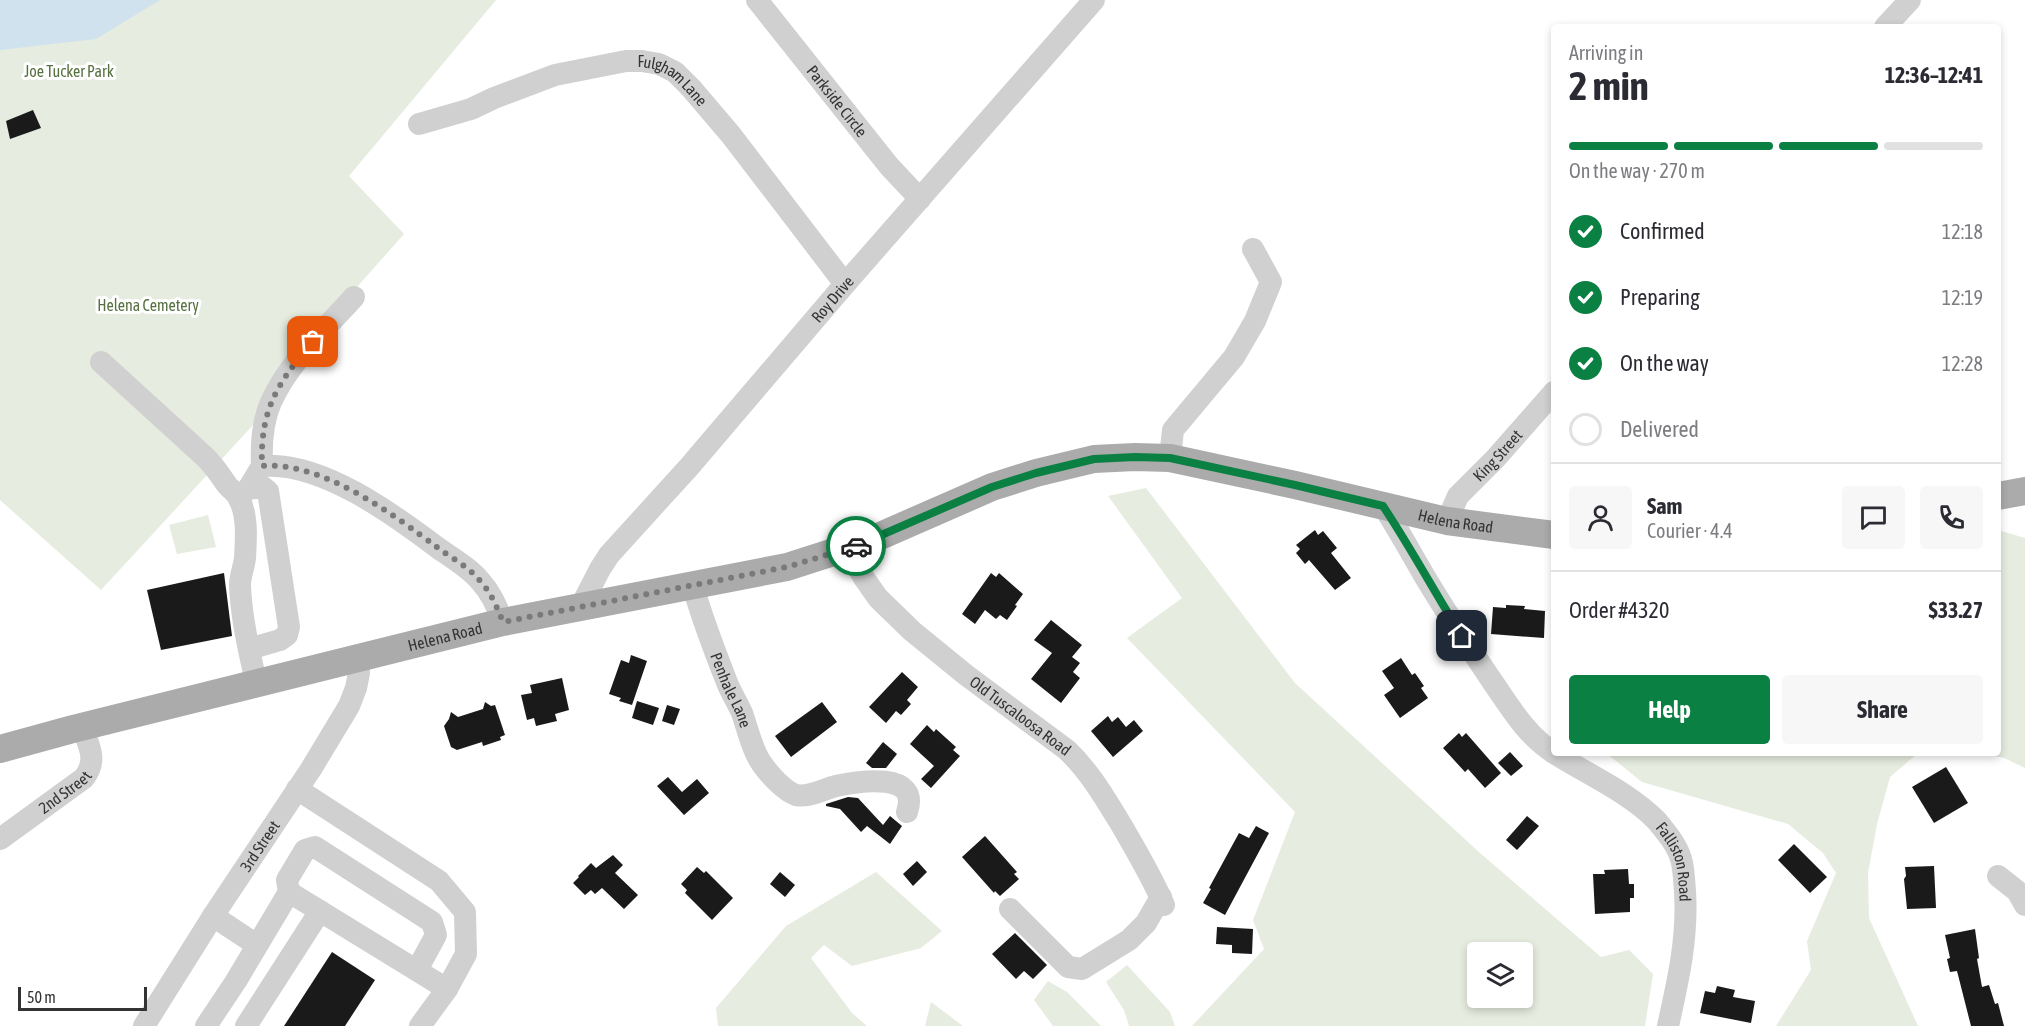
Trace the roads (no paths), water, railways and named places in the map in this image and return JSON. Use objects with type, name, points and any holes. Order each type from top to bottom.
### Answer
[{"type":"main road","name":"Helena Road","points":[[0,749],[503,622],[787,567],[847,549],[992,487],[1036,473],[1094,459],[1170,458],[1447,520],[1551,535]]},
{"type":"main road","points":[[2001,495],[2025,491]]},
{"type":"street","name":"Parkside Circle","points":[[757,0],[889,166],[920,199]]},
{"type":"street","name":"Roy Drive","points":[[581,606],[609,555],[689,467],[845,284],[1094,0]]},
{"type":"street","points":[[1888,24],[1910,0]]},
{"type":"street","name":"Fulgham Lane","points":[[419,124],[471,109],[555,75],[626,61],[659,64],[675,72],[731,135],[845,284]]},
{"type":"street","points":[[1170,458],[1173,430],[1234,357],[1255,321],[1271,282],[1253,249]]},
{"type":"street","points":[[257,685],[249,649],[240,581],[245,559],[246,532],[243,507],[252,494],[262,466],[263,431],[270,402],[300,357],[354,297]]},
{"type":"street","points":[[101,362],[204,456],[219,471],[227,485],[252,494],[272,520],[289,627],[287,635],[280,640],[249,649]]},
{"type":"street","name":"King Street","points":[[1447,520],[1458,496],[1495,459],[1551,395]]},
{"type":"street","points":[[262,466],[278,464],[315,475],[346,488],[396,516],[480,581],[493,598],[503,622]]},
{"type":"street","name":"Falliston Road","points":[[1383,506],[1462,636],[1519,720],[1531,735],[1551,751]]},
{"type":"street","name":"Old Tuscaloosa Road","points":[[847,549],[878,598],[912,631],[1078,761],[1101,790],[1148,870],[1162,901],[1146,923],[1129,940],[1082,969],[1068,967],[1010,909]]},
{"type":"street","name":"Penhale Lane","points":[[693,586],[729,687],[762,764],[784,787],[796,795],[806,795],[854,783],[888,782],[896,784],[905,789],[909,795],[910,802],[907,812]]},
{"type":"street","name":"3rd Street","points":[[144,1026],[349,706],[359,674],[359,659]]},
{"type":"street","name":"2nd Street","points":[[0,839],[84,778],[90,770],[92,757],[82,727]]},
{"type":"street","name":"Falliston Road","points":[[1559,756],[1627,797],[1648,813],[1666,833],[1681,860],[1686,907],[1685,941],[1668,1026]]},
{"type":"street","points":[[297,789],[439,881],[465,912],[466,954],[447,989],[420,1026]]},
{"type":"street","points":[[206,1026],[289,892],[287,880],[305,850],[315,847],[432,922],[436,935],[417,970]]},
{"type":"street","points":[[1998,876],[2017,891],[2025,904]]},
{"type":"street","points":[[289,892],[447,989]]},
{"type":"street","points":[[246,1026],[320,911]]},
{"type":"street","points":[[213,916],[257,945]]},
{"type":"water","points":[[0,0],[160,0],[96,39],[0,50]]},
{"type":"park label","name":"Joe Tucker Park","points":[[69,71]]},
{"type":"park label","name":"Helena Cemetery","points":[[148,305]]}]
